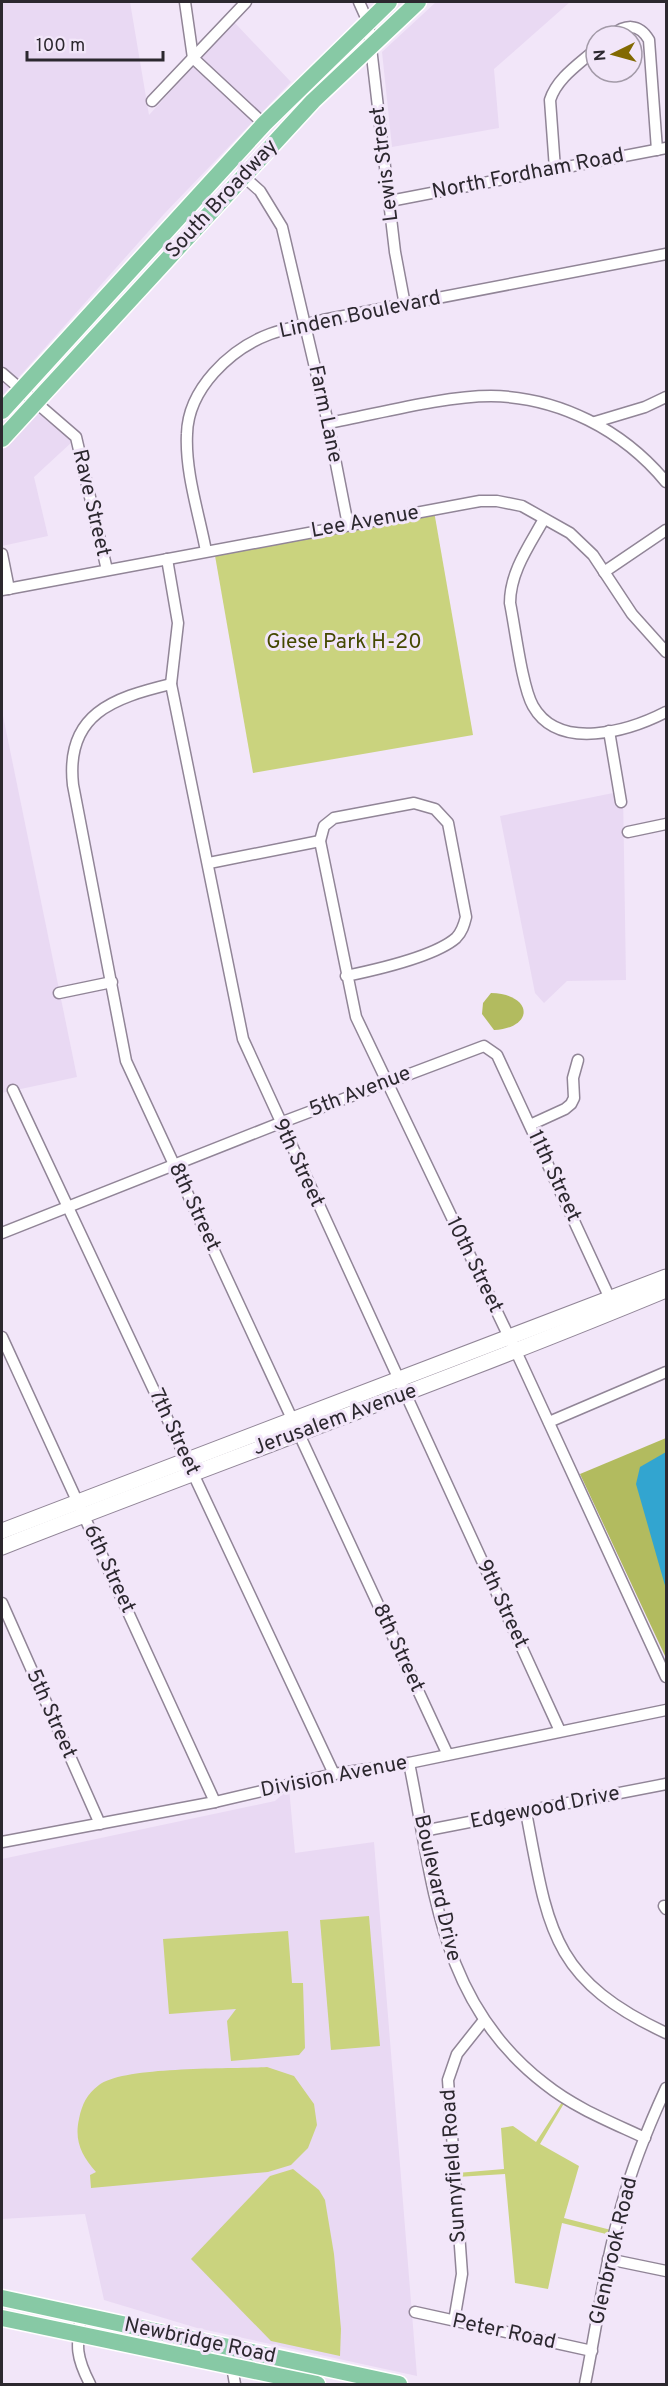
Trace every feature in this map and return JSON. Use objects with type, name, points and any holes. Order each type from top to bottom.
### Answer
[{"type":"main road","name":"South Broadway","points":[[2,411],[264,124],[389,2]]},
{"type":"main road","name":"South Broadway","points":[[2,438],[337,77],[418,2]]},
{"type":"main road","name":"Jerusalem Avenue","points":[[613,1306],[666,1277]]},
{"type":"main road","name":"Jerusalem Avenue","points":[[2,1547],[80,1509],[296,1426],[399,1379],[513,1344],[613,1306],[666,1290]]},
{"type":"main road","name":"Jerusalem Avenue","points":[[296,1426],[406,1394],[513,1344]]},
{"type":"main road","name":"Jerusalem Avenue","points":[[2,1531],[80,1509]]},
{"type":"main road","name":"Newbridge Road","points":[[2,2298],[399,2385]]},
{"type":"main road","name":"Newbridge Road","points":[[2,2318],[317,2385]]},
{"type":"street","points":[[185,2],[193,58],[264,124]]},
{"type":"street","points":[[152,101],[246,2]]},
{"type":"street","name":"Lewis Street","points":[[359,2],[368,22],[395,252],[405,305]]},
{"type":"street","points":[[644,32],[649,40],[662,149]]},
{"type":"street","points":[[555,169],[550,100],[553,91],[584,61]]},
{"type":"street","name":"North Fordham Road","points":[[390,201],[662,149]]},
{"type":"street","name":"Farm Lane","points":[[243,176],[260,191],[277,215],[328,423],[348,525]]},
{"type":"street","name":"Linden Boulevard","points":[[206,551],[186,441],[189,417],[199,393],[218,369],[240,349],[269,334],[305,325],[666,254]]},
{"type":"street","name":"Rave Street","points":[[2,373],[76,437],[107,570]]},
{"type":"street","points":[[328,423],[466,398],[491,396],[525,399],[595,422],[636,451],[666,482]]},
{"type":"street","points":[[595,422],[645,407],[666,397]]},
{"type":"street","name":"Lee Avenue","points":[[5,590],[480,501],[497,501],[522,506],[582,542],[637,620],[666,652]]},
{"type":"street","points":[[544,519],[514,574],[510,586],[510,603],[529,697],[542,717],[559,729],[579,734],[609,731],[649,721],[666,712]]},
{"type":"street","points":[[604,572],[666,530]]},
{"type":"street","points":[[2,554],[5,590]]},
{"type":"street","name":"9th Street","points":[[167,559],[178,623],[171,684],[243,1039],[560,1731]]},
{"type":"street","name":"8th Street","points":[[171,684],[116,699],[99,711],[81,731],[72,756],[73,785],[126,1061],[447,1753]]},
{"type":"street","points":[[609,731],[621,802]]},
{"type":"street","points":[[208,863],[320,841],[324,826],[334,818],[414,803],[435,808],[448,824],[466,917],[463,928],[457,937],[446,944],[381,969],[346,976]]},
{"type":"street","points":[[628,832],[666,824]]},
{"type":"street","name":"10th Street","points":[[320,841],[356,1017],[513,1344],[666,1677]]},
{"type":"street","points":[[59,993],[112,982]]},
{"type":"street","name":"5th Avenue","points":[[2,1233],[280,1123],[484,1046]]},
{"type":"street","name":"11th Street","points":[[484,1046],[496,1055],[613,1306]]},
{"type":"street","points":[[530,1125],[571,1104],[574,1098],[573,1078],[578,1060]]},
{"type":"street","name":"7th Street","points":[[13,1090],[334,1774]]},
{"type":"street","name":"6th Street","points":[[2,1337],[80,1509],[110,1568],[215,1802]]},
{"type":"street","points":[[549,1422],[666,1372]]},
{"type":"street","name":"5th Street","points":[[2,1603],[100,1824]]},
{"type":"street","name":"Division Avenue","points":[[2,1842],[215,1802],[334,1774],[409,1762],[666,1710]]},
{"type":"street","name":"Boulevard Drive","points":[[409,1762],[447,1946],[464,1988],[484,2020],[508,2051],[546,2085],[578,2106],[645,2138]]},
{"type":"street","name":"Edgewood Drive","points":[[423,1832],[666,1784]]},
{"type":"street","points":[[525,1812],[545,1909],[555,1937],[573,1967],[612,2004],[666,2033]]},
{"type":"street","name":"Sunnyfield Road","points":[[454,2321],[462,2274],[448,2080],[457,2054],[484,2020]]},
{"type":"street","name":"Glenbrook Road","points":[[585,2385],[608,2259],[622,2205],[645,2138],[666,2088]]},
{"type":"street","points":[[608,2259],[666,2271]]},
{"type":"street","name":"Peter Road","points":[[416,2312],[592,2351]]},
{"type":"street","points":[[81,2316],[78,2361],[90,2385]]},
{"type":"street","points":[[228,2348],[235,2385]]},
{"type":"shaded area","points":[[2,2],[130,2],[149,115],[234,22],[291,82],[164,214],[2,396]]},
{"type":"shaded area","points":[[436,2],[570,2],[494,69],[499,128],[392,147],[382,52]]},
{"type":"shaded area","points":[[38,411],[73,441],[34,477],[48,536],[2,546],[2,450]]},
{"type":"shaded area","points":[[2,711],[77,1077],[2,1093]]},
{"type":"shaded area","points":[[623,791],[626,980],[567,981],[544,1003],[535,993],[500,816]]},
{"type":"shaded area","points":[[289,1788],[295,1853],[374,1842],[417,2376],[197,2328],[104,2300],[85,2214],[2,2219],[2,1859],[275,1801]]},
{"type":"green space","name":"Giese Park H-20","points":[[434,511],[473,735],[253,773],[214,550]]},
{"type":"green space","points":[[491,993],[515,999],[521,1005],[524,1011],[517,1024],[494,1030],[482,1014],[483,1003]]},
{"type":"green space","points":[[666,1438],[666,1658],[580,1474]]},
{"type":"green space","points":[[369,1916],[380,2046],[331,2050],[320,1920]]},
{"type":"green space","points":[[288,1931],[292,1983],[303,1983],[305,2048],[299,2055],[231,2061],[227,2021],[236,2009],[169,2014],[163,1939]]},
{"type":"green space","points":[[267,2067],[294,2076],[314,2104],[317,2125],[308,2148],[291,2165],[268,2172],[91,2188],[90,2175],[96,2172],[80,2148],[78,2127],[86,2100],[99,2085],[130,2074],[153,2071]]},
{"type":"green space","points":[[564,2099],[566,2100],[540,2144],[579,2166],[564,2218],[611,2230],[610,2235],[562,2223],[548,2289],[515,2283],[505,2174],[457,2177],[457,2173],[504,2169],[501,2128],[513,2126],[536,2142]]},
{"type":"green space","points":[[293,2169],[319,2190],[325,2200],[334,2254],[341,2329],[340,2356],[271,2341],[191,2259],[270,2176]]},
{"type":"water","points":[[666,1452],[666,1589],[636,1484],[640,1467]]}]
